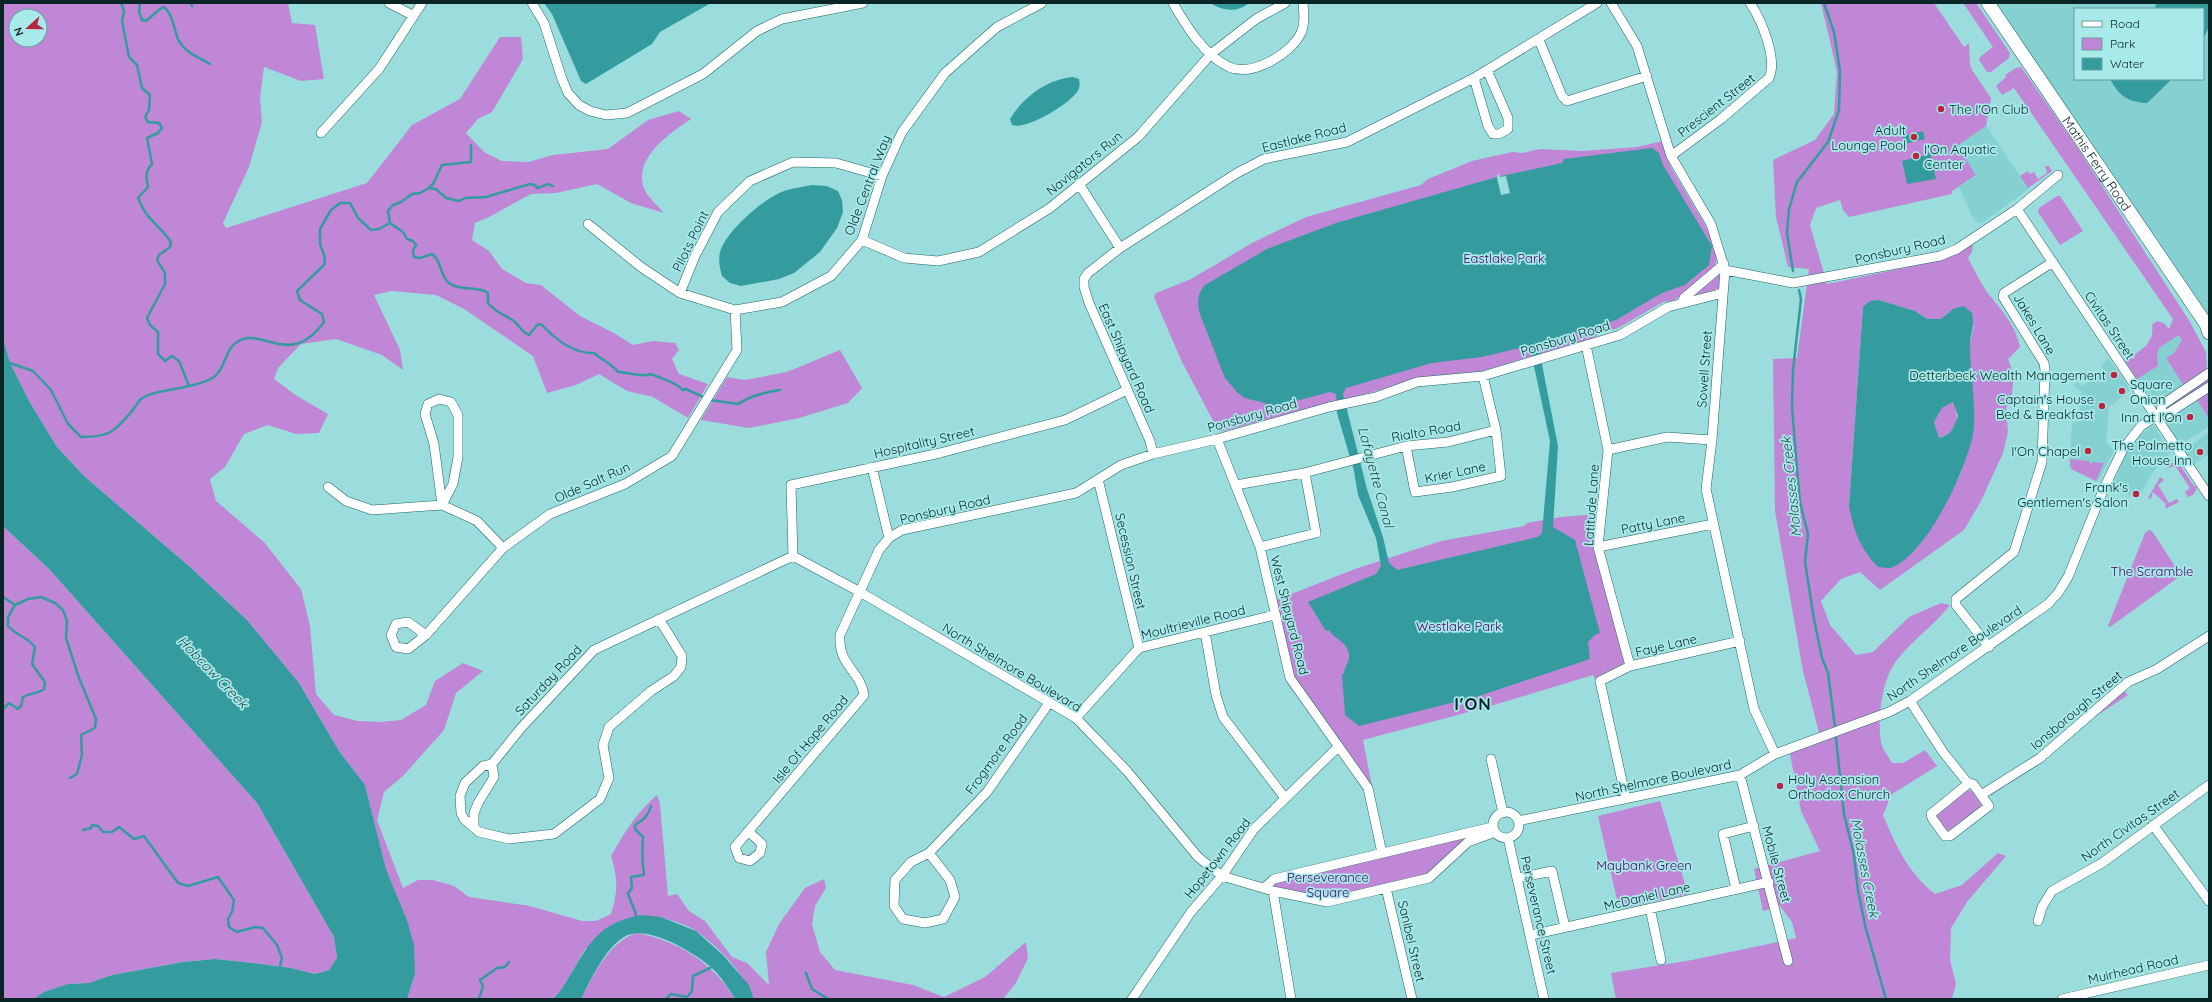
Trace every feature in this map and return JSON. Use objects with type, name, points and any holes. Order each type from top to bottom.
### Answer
[{"type":"main road","name":"Mathis Ferry Road","points":[[1988,3],[2208,328]]},
{"type":"street","points":[[389,3],[414,16]]},
{"type":"street","points":[[321,133],[379,69],[422,3]]},
{"type":"street","points":[[532,3],[544,23],[568,93],[579,105],[590,111],[606,114],[627,113],[703,74],[757,31],[782,18],[838,6],[863,3]]},
{"type":"street","name":"Olde Central Way","points":[[588,224],[641,267],[680,293],[735,310],[782,302],[830,276],[862,240],[882,176],[902,132],[945,73],[997,27],[1042,3]]},
{"type":"street","points":[[1173,3],[1195,37],[1211,54],[1229,67],[1246,71],[1262,66],[1292,47],[1302,32],[1305,13],[1303,3]]},
{"type":"street","name":"Navigators Run","points":[[862,240],[904,258],[938,261],[979,252],[1050,208],[1138,137],[1211,54],[1256,19],[1285,3]]},
{"type":"street","name":"Eastlake Road","points":[[1088,273],[1120,248],[1237,172],[1258,162],[1347,142],[1474,78],[1539,40],[1597,3]]},
{"type":"street","name":"Sowell Street","points":[[1610,3],[1637,46],[1670,156],[1711,224],[1724,267],[1712,440],[1706,489],[1754,710],[1775,754]]},
{"type":"street","name":"Prescient Street","points":[[1670,156],[1721,119],[1769,78],[1772,64],[1767,41],[1762,22],[1750,3]]},
{"type":"street","points":[[1539,40],[1562,96],[1567,101],[1647,76]]},
{"type":"street","points":[[1474,78],[1488,126],[1494,134],[1503,133],[1508,129],[1508,118],[1487,70]]},
{"type":"street","name":"Pilots Point","points":[[680,293],[695,256],[718,212],[750,180],[793,162],[836,163],[882,176]]},
{"type":"street","name":"Ponsbury Road","points":[[1682,303],[1684,298],[1724,267],[1793,283],[1932,258],[1957,249],[2017,209],[2058,174]]},
{"type":"street","points":[[1079,184],[1120,248]]},
{"type":"street","name":"Civitas Street","points":[[2017,209],[2158,414],[2209,496]]},
{"type":"street","name":"Jakes Lane","points":[[1989,647],[1956,605],[1956,599],[2014,552],[2042,462],[2046,370],[2044,363],[2003,297],[2004,293],[2053,262]]},
{"type":"street","name":"East Shipyard Road","points":[[1088,273],[1084,279],[1084,287],[1089,303],[1150,441],[1153,454]]},
{"type":"street","name":"Ponsbury Road","points":[[860,592],[879,550],[889,538],[902,530],[1076,493],[1121,465],[1153,454],[1217,439],[1330,407],[1376,398],[1417,382],[1483,376],[1620,335],[1662,310],[1682,303],[1723,293]]},
{"type":"street","name":"Olde Salt Run","points":[[426,635],[503,548],[550,514],[625,484],[672,456],[737,350],[735,310]]},
{"type":"street","name":"Latitude Lane","points":[[1586,345],[1608,450],[1598,547],[1630,666]]},
{"type":"street","name":"North Shelmore Boulevard","points":[[1518,821],[1740,775],[1775,754],[1889,712],[1910,700],[1989,647],[2048,604],[2058,593],[2068,577],[2104,488],[2123,449],[2133,434],[2158,414],[2162,405],[2209,373]]},
{"type":"street","points":[[1483,376],[1496,430]]},
{"type":"street","name":"North Shelmore Boulevard","points":[[2158,414],[2166,414],[2209,387]]},
{"type":"street","name":"Hospitality Street","points":[[793,556],[791,485],[986,442],[1065,420],[1127,390]]},
{"type":"street","points":[[439,400],[451,402],[458,415],[458,457],[453,484],[442,505],[434,444],[425,414],[428,404],[439,400]]},
{"type":"street","name":"Rialto Road","points":[[1236,484],[1305,472],[1365,458],[1406,446],[1448,442],[1496,430]]},
{"type":"street","name":"Krier Lane","points":[[1406,446],[1415,492],[1452,487],[1502,476],[1496,430]]},
{"type":"street","points":[[1608,450],[1667,437],[1712,440]]},
{"type":"street","name":"West Shipyard Road","points":[[1217,439],[1260,547],[1290,678],[1370,793],[1382,853]]},
{"type":"street","points":[[872,467],[889,538]]},
{"type":"street","points":[[1260,547],[1316,533],[1305,472]]},
{"type":"street","name":"Secession Street","points":[[1098,479],[1139,648]]},
{"type":"street","points":[[328,488],[346,501],[372,510],[442,505],[477,521],[503,548]]},
{"type":"street","name":"Patty Lane","points":[[1598,547],[1713,524]]},
{"type":"street","name":"North Shelmore Boulevard","points":[[793,556],[860,592],[1076,718],[1127,771],[1198,857],[1222,876],[1269,889],[1327,902],[1430,878],[1468,842],[1494,829]]},
{"type":"street","name":"Saturday Road","points":[[658,619],[682,656],[682,667],[674,676],[651,691],[609,728],[603,745],[609,778],[600,799],[554,834],[509,839],[480,832],[464,819],[461,813],[460,796],[462,789],[472,775],[483,766],[492,764],[521,728],[594,650],[658,619],[793,556]]},
{"type":"street","name":"Isle Of Hope Road","points":[[748,831],[864,694],[862,684],[848,666],[839,649],[840,635],[860,592]]},
{"type":"street","name":"Moultrieville Road","points":[[1076,718],[1139,648],[1275,615]]},
{"type":"street","points":[[1205,632],[1216,695],[1223,717],[1285,798]]},
{"type":"street","name":"Ionsborough Street","points":[[1981,795],[2040,758],[2128,682],[2157,669],[2209,636]]},
{"type":"street","name":"Faye Lane","points":[[1626,799],[1600,681],[1630,666],[1740,641]]},
{"type":"street","points":[[1910,700],[1943,752],[1969,783],[1973,784],[1990,806],[1950,836],[1945,836],[1932,818],[1931,814],[1969,783]]},
{"type":"street","name":"Frogmore Road","points":[[929,853],[950,880],[955,897],[943,919],[925,923],[904,918],[894,906],[895,880],[911,862],[929,853],[987,792],[1049,703]]},
{"type":"street","name":"Hopetown Road","points":[[1132,999],[1191,912],[1222,876],[1254,829],[1338,747]]},
{"type":"street","points":[[1490,759],[1503,813]]},
{"type":"street","points":[[474,826],[474,813],[478,803],[494,777],[492,764]]},
{"type":"street","name":"Mobile Street","points":[[1740,775],[1769,882],[1788,961]]},
{"type":"street","name":"North Civitas Street","points":[[2038,921],[2042,907],[2052,891],[2102,863],[2209,785]]},
{"type":"street","points":[[1503,813],[1513,814],[1518,821],[1518,830],[1514,835],[1508,838],[1499,836],[1494,829],[1495,819],[1503,813]]},
{"type":"street","points":[[2153,825],[2209,900]]},
{"type":"street","points":[[1736,889],[1723,834],[1754,826]]},
{"type":"street","points":[[1291,999],[1269,889],[1274,879],[1382,853],[1494,829]]},
{"type":"street","name":"Perseverance Street","points":[[1508,838],[1531,935],[1544,999]]},
{"type":"street","points":[[1518,878],[1552,871],[1565,927]]},
{"type":"street","name":"McDaniel Lane","points":[[1531,935],[1769,882]]},
{"type":"street","name":"Sanibel Street","points":[[1386,888],[1412,999]]},
{"type":"street","points":[[1650,908],[1661,960]]},
{"type":"street","name":"Muirhead Road","points":[[2062,999],[2209,965]]},
{"type":"shaded area","points":[[1997,3],[2209,3],[2209,323]]},
{"type":"shaded area","points":[[1986,126],[2029,189],[1982,223],[1978,223],[1973,218],[1959,187],[1976,175],[1956,146]]},
{"type":"shaded area","points":[[2179,335],[2182,340],[2174,353],[2167,358],[2185,387],[2156,405],[2137,379],[2158,366],[2157,355],[2159,348]]},
{"type":"shaded area","points":[[2109,359],[2131,390],[2109,407],[2106,443],[2114,450],[2098,482],[2069,467],[2072,423],[2079,421],[2081,390],[2076,388],[2074,384],[2078,382],[2082,386],[2104,372],[2101,365]]},
{"type":"shaded area","points":[[2196,398],[2209,419],[2209,427],[2181,444],[2164,420]]},
{"type":"shaded area","points":[[2155,426],[2170,453],[2153,472],[2137,499],[2116,489],[2113,485],[2132,440]]},
{"type":"shaded area","points":[[2209,432],[2209,454],[2194,464],[2184,451]]},
{"type":"green space","points":[[3,3],[288,3],[292,23],[315,25],[324,79],[301,81],[264,67],[260,98],[262,122],[249,167],[223,223],[226,228],[367,183],[412,125],[460,99],[500,37],[521,37],[523,59],[492,112],[478,119],[466,133],[484,152],[502,161],[528,162],[553,155],[608,149],[648,120],[679,111],[691,119],[662,141],[653,150],[643,171],[642,182],[647,194],[664,213],[631,203],[597,184],[556,193],[531,194],[475,223],[472,240],[489,251],[502,269],[526,283],[541,285],[580,316],[614,333],[633,345],[653,341],[675,343],[679,350],[672,359],[679,374],[708,384],[688,418],[653,397],[627,391],[599,374],[576,385],[547,393],[533,356],[464,309],[436,295],[391,291],[374,295],[400,350],[403,370],[382,355],[336,339],[301,344],[278,368],[274,379],[297,396],[328,414],[319,433],[296,434],[268,425],[244,434],[225,467],[210,479],[216,501],[264,542],[301,589],[310,626],[316,694],[334,715],[358,721],[380,722],[401,720],[426,705],[435,681],[463,663],[483,671],[456,693],[444,730],[403,776],[384,792],[377,820],[403,888],[418,880],[433,880],[454,886],[469,897],[530,906],[582,921],[596,921],[611,914],[613,906],[616,892],[616,878],[611,856],[631,823],[643,808],[657,795],[660,804],[668,896],[677,894],[689,911],[705,921],[732,957],[747,963],[769,985],[766,952],[779,924],[805,888],[824,879],[826,888],[815,906],[812,924],[820,952],[835,970],[913,985],[944,997],[985,977],[1026,942],[1028,958],[1016,983],[1003,999],[754,999],[745,980],[730,961],[713,944],[692,929],[661,917],[585,949],[560,993],[553,999],[407,999],[415,974],[407,920],[386,869],[365,785],[339,751],[299,683],[247,620],[190,567],[84,476],[57,447],[29,401],[10,363],[3,339]]},
{"type":"green space","points":[[1821,3],[1934,3],[1964,47],[1969,43],[1970,64],[1972,70],[1991,98],[1986,126],[1957,146],[1976,175],[1952,191],[1952,194],[1849,217],[1843,210],[1840,200],[1816,208],[1810,225],[1827,284],[1937,261],[1969,243],[1973,246],[1972,252],[1968,258],[1987,292],[2000,307],[2008,320],[2018,340],[2020,347],[2008,359],[2014,376],[2011,400],[2006,408],[2008,432],[2003,453],[1981,501],[1964,530],[1880,590],[1860,572],[1841,579],[1821,601],[1830,625],[1856,655],[1873,652],[1909,617],[1941,603],[1950,605],[1937,620],[1903,652],[1892,668],[1884,688],[1880,711],[1880,733],[1884,750],[1892,763],[1903,763],[1925,750],[1937,766],[1892,794],[1883,815],[1898,848],[1910,868],[1935,894],[1962,885],[1998,853],[2006,856],[1967,902],[1951,928],[1950,960],[1956,984],[1952,999],[1616,999],[1611,973],[1692,960],[1796,938],[1792,922],[1780,906],[1763,911],[1754,869],[1820,851],[1801,811],[1790,754],[1821,740],[1803,671],[1775,511],[1773,359],[1797,358],[1809,269],[1788,267],[1776,217],[1773,160],[1815,140],[1834,114],[1837,72]],"holes":[[[1879,300],[1915,311],[1927,319],[1941,319],[1953,309],[1974,326],[1970,343],[1970,374],[1961,473],[1937,519],[1917,547],[1849,506],[1863,307]]]},
{"type":"green space","points":[[1963,3],[1976,3],[2010,53],[2009,58],[1991,72],[1987,72],[1979,60],[1980,57],[1993,47]]},
{"type":"green space","points":[[2021,67],[2077,147],[2190,322],[2206,352],[2207,370],[2184,386],[2166,358],[2174,353],[2182,340],[2179,335],[2159,348],[2157,355],[2158,366],[2137,379],[2125,361],[2148,342],[2151,337],[2152,325],[2157,321],[2164,323],[2169,329],[2173,319],[2014,88],[2002,95],[1996,86],[2006,77],[2005,75],[2016,68]]},
{"type":"green space","name":"Eastlake Park","points":[[1663,141],[1670,166],[1714,240],[1718,254],[1715,266],[1675,300],[1663,302],[1618,328],[1598,334],[1594,338],[1472,374],[1421,377],[1366,394],[1219,432],[1181,360],[1154,297],[1156,293],[1191,279],[1252,243],[1306,217],[1421,185],[1428,179],[1472,161],[1512,152],[1522,153],[1540,149],[1582,151],[1637,147]]},
{"type":"green space","points":[[2045,166],[2049,166],[2052,171],[2028,188],[2020,176],[2028,171],[2030,174],[2034,172],[2038,179],[2047,173]]},
{"type":"green space","points":[[2057,196],[2060,196],[2083,231],[2060,245],[2038,212],[2039,208]]},
{"type":"green space","points":[[1719,274],[1719,289],[1692,296]]},
{"type":"green space","points":[[840,350],[862,388],[848,403],[799,418],[749,428],[701,420],[727,377],[745,380],[787,372]]},
{"type":"green space","points":[[2209,377],[2209,384],[2167,410],[2165,409],[2165,407]]},
{"type":"green space","points":[[2209,391],[2209,419],[2196,398]]},
{"type":"green space","points":[[1953,402],[1957,419],[1956,424],[1950,432],[1939,438],[1934,422],[1942,408]]},
{"type":"green space","points":[[2070,459],[2089,461],[2090,464],[2094,462],[2104,463],[2096,481],[2071,469]]},
{"type":"green space","points":[[2178,462],[2194,486],[2197,487],[2194,494],[2188,497],[2185,492],[2190,488],[2175,466],[2167,468],[2172,463]]},
{"type":"green space","points":[[2160,477],[2164,480],[2158,485],[2169,503],[2177,499],[2179,502],[2165,509],[2166,504],[2153,492],[2151,499],[2148,498]]},
{"type":"green space","name":"Westlake Park","points":[[1599,514],[1595,540],[1626,659],[1624,667],[1595,679],[1593,675],[1484,708],[1363,740],[1372,786],[1295,680],[1276,600],[1355,569],[1441,541],[1524,526],[1527,523],[1561,517]]},
{"type":"green space","points":[[3,526],[50,570],[257,803],[334,937],[337,958],[329,970],[315,974],[291,968],[215,959],[183,962],[112,975],[89,983],[68,984],[44,992],[33,999],[3,999]]},
{"type":"green space","name":"The Scramble","points":[[2149,530],[2152,531],[2180,574],[2179,577],[2110,627],[2108,626],[2145,533]]},
{"type":"green space","points":[[2124,691],[2128,695],[2090,720],[2036,766],[1991,795],[1990,793]]},
{"type":"green space","points":[[1968,790],[1972,791],[1982,806],[1949,830],[1945,831],[1936,819],[1936,813]]},
{"type":"green space","name":"Maybank Green","points":[[1660,801],[1688,894],[1619,909],[1598,816]]},
{"type":"green space","name":"Perseverance Square","points":[[1466,837],[1427,875],[1327,899],[1271,886],[1277,882]]},
{"type":"green space","points":[[636,933],[666,941],[693,955],[716,974],[735,999],[581,999],[603,960],[617,944]]},
{"type":"water","points":[[544,3],[711,3],[660,32],[652,44],[586,84],[581,81],[552,14]]},
{"type":"water","points":[[1210,3],[1249,3],[1235,10],[1230,10],[1220,8]]},
{"type":"water","points":[[2156,3],[2209,3],[2209,27],[2204,37],[2204,8],[2155,8]]},
{"type":"water","points":[[1073,77],[1079,79],[1080,84],[1077,92],[1065,103],[1037,120],[1019,126],[1012,125],[1010,119],[1015,111],[1037,90],[1054,81]]},
{"type":"water","points":[[2110,80],[2171,80],[2147,103],[2134,101],[2125,97],[2113,85]]},
{"type":"water","name":"Adult Lounge Pool","points":[[1923,131],[1925,139],[1904,144],[1903,136]]},
{"type":"water","name":"Eastlake Park","points":[[1652,148],[1659,153],[1663,165],[1712,246],[1709,265],[1685,285],[1662,293],[1616,320],[1538,344],[1558,446],[1553,527],[1575,540],[1600,633],[1595,635],[1588,642],[1590,659],[1479,696],[1359,726],[1345,715],[1342,674],[1344,674],[1349,660],[1348,650],[1346,646],[1329,630],[1326,631],[1308,602],[1376,574],[1381,566],[1376,538],[1358,495],[1354,471],[1337,413],[1336,394],[1330,392],[1276,406],[1245,398],[1238,393],[1225,378],[1201,317],[1198,304],[1200,293],[1205,285],[1267,249],[1336,223],[1497,177],[1562,163],[1564,159]],"holes":[[[1524,347],[1531,352],[1550,441],[1542,533],[1538,537],[1397,570],[1389,563],[1383,537],[1367,489],[1343,394],[1346,388],[1432,363],[1482,357]]]},
{"type":"water","points":[[1930,152],[1936,179],[1907,184],[1902,161],[1926,155]]},
{"type":"water","points":[[812,185],[827,186],[838,191],[842,200],[843,212],[837,228],[820,252],[794,273],[779,279],[741,286],[730,283],[722,276],[719,255],[724,244],[738,225],[757,208],[776,195],[787,190]]},
{"type":"water","points":[[1879,300],[1915,311],[1927,319],[1941,319],[1953,309],[1964,306],[1972,313],[1973,318],[1970,346],[1974,424],[1969,449],[1954,488],[1932,528],[1919,545],[1906,558],[1890,568],[1878,567],[1862,546],[1853,524],[1849,506],[1863,307],[1870,301]],"holes":[[[1953,402],[1958,416],[1950,432],[1939,438],[1934,422],[1942,408]]]},
{"type":"water","name":"Hobcaw Creek","points":[[3,339],[10,363],[29,401],[57,447],[84,476],[190,567],[247,620],[299,683],[339,751],[365,785],[386,869],[407,920],[414,945],[415,974],[407,999],[33,999],[44,992],[68,984],[89,983],[112,975],[183,962],[215,959],[291,968],[315,974],[329,970],[337,958],[334,937],[257,803],[50,570],[3,526]]},
{"type":"water","points":[[642,915],[661,917],[696,931],[723,955],[749,985],[754,999],[735,999],[716,972],[698,957],[672,942],[645,934],[634,934],[624,937],[610,949],[599,965],[581,999],[553,999],[563,987],[584,952],[598,935],[616,923],[628,918]]},
{"type":"pier","points":[[1499,174],[1500,177],[1506,176],[1510,193],[1501,195],[1497,178],[1497,175]]},
{"type":"waterway","points":[[121,3],[124,11],[122,21],[129,57],[137,65],[142,88],[150,95],[149,110],[145,117],[148,122],[159,123],[162,128],[158,133],[147,138],[152,164],[148,169],[147,174],[148,187],[138,198],[144,211],[171,242],[170,247],[159,255],[157,260],[165,273],[165,284],[147,318],[150,325],[158,332],[158,354],[165,361],[172,356],[179,361],[189,386]]},
{"type":"waterway","points":[[140,3],[139,11],[142,20],[146,21],[164,7],[172,18],[176,35],[181,44],[192,54],[210,64]]},
{"type":"waterway","name":"Molasses Creek","points":[[1793,271],[1787,233],[1789,209],[1797,182],[1828,142],[1839,110],[1840,71],[1834,32],[1824,3]]},
{"type":"waterway","points":[[430,187],[442,165],[471,162],[471,145]]},
{"type":"waterway","points":[[390,223],[388,211],[393,205],[401,202],[412,194],[420,193],[429,188],[436,189],[446,198],[459,201],[465,198],[486,197],[530,184],[535,185],[537,188],[549,184],[553,186]]},
{"type":"waterway","points":[[10,363],[33,371],[51,390],[68,424],[81,437],[99,436],[111,432],[121,424],[141,399],[148,395],[196,384],[214,377],[221,369],[230,349],[237,342],[246,338],[256,338],[277,344],[288,345],[299,343],[311,336],[324,322],[322,314],[300,300],[297,291],[324,265],[325,258],[320,244],[320,229],[331,210],[340,203],[350,203],[358,218],[371,230],[379,229],[390,223],[403,232],[407,239],[413,241],[416,245],[413,250],[414,257],[420,258],[432,254],[438,261],[444,277],[449,283],[454,286],[479,289],[488,293],[488,303],[491,307],[515,322],[527,334],[529,335],[537,325],[541,324],[558,340],[579,351],[594,353],[618,372],[639,375],[651,374],[672,382],[683,390],[686,389],[705,398]]},
{"type":"waterway","name":"Molasses Creek","points":[[1799,290],[1801,299],[1793,370],[1792,407],[1797,469],[1800,502],[1808,534],[1805,562],[1822,658],[1828,673],[1835,727]]},
{"type":"waterway","points":[[710,400],[738,404],[758,395],[780,390]]},
{"type":"waterway","points":[[3,597],[15,605]]},
{"type":"waterway","points":[[3,709],[9,703],[18,709],[21,706],[23,697],[44,689],[45,682],[32,664],[35,647],[28,640],[8,626],[8,617],[15,605],[28,599],[41,597],[55,603],[63,610],[67,621],[66,638],[79,678],[96,719],[95,728],[81,735],[82,755],[77,774],[70,778]]},
{"type":"waterway","name":"Molasses Creek","points":[[1836,738],[1844,814],[1854,855],[1858,891],[1866,929],[1886,999]]},
{"type":"waterway","points":[[636,916],[628,893],[632,888],[631,877],[644,875],[642,856],[643,837],[635,829],[635,825],[645,817],[651,806]]},
{"type":"waterway","points":[[83,830],[91,828],[92,825],[98,826],[103,832],[112,832],[119,827],[134,839],[144,836],[178,883],[188,886],[218,877],[234,900],[232,912],[228,919],[229,927],[237,932],[255,927],[263,928],[277,945],[282,958],[280,966]]},
{"type":"waterway","points":[[479,999],[483,986],[480,980],[497,968],[505,967],[509,962]]},
{"type":"waterway","points":[[666,999],[671,994],[687,997],[692,991],[693,976],[710,968]]},
{"type":"waterway","points":[[806,973],[812,989],[828,999]]},
{"type":"place","name":"The I'On Club","points":[[1941,109]]},
{"type":"place","name":"Adult Lounge Pool","points":[[1914,137]]},
{"type":"place","name":"I'On Aquatic Center","points":[[1916,156]]},
{"type":"place","name":"Detterbeck Wealth Management","points":[[2114,375]]},
{"type":"place","name":"Square Onion","points":[[2122,391]]},
{"type":"place","name":"Captain's House Bed & Breakfast","points":[[2102,406]]},
{"type":"place","name":"Inn at I'On","points":[[2190,417]]},
{"type":"place","name":"I'On Chapel","points":[[2088,451]]},
{"type":"place","name":"The Palmetto House Inn","points":[[2200,452]]},
{"type":"place","name":"Frank's Gentlemen's Salon","points":[[2136,494]]},
{"type":"place","name":"Holy Ascension Orthodox Church","points":[[1780,786]]},
{"type":"district","name":"I'ON","points":[[1473,704]]},
{"type":"water label","name":"Lafayette Canal","points":[[1376,477]]}]
